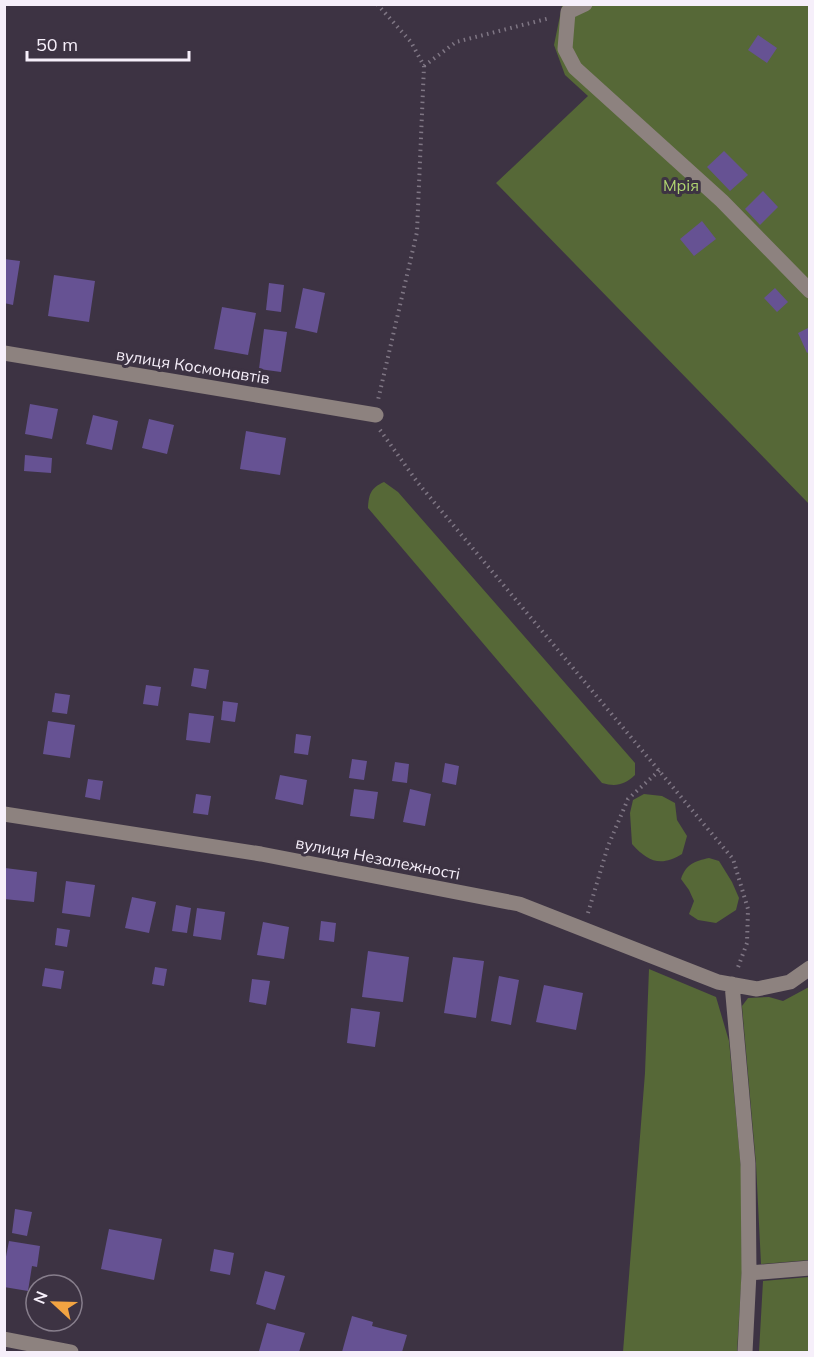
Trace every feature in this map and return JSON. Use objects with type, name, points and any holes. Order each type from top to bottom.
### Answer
[{"type":"street","points":[[585,4],[568,12],[565,49],[575,68],[722,201],[810,291]]},
{"type":"street","name":"вулиця Космонавтів","points":[[4,352],[376,415]]},
{"type":"street","name":"вулиця Незалежності","points":[[4,814],[261,854],[519,904],[718,982],[757,989],[790,982],[810,968]]},
{"type":"street","points":[[732,984],[748,1164],[749,1273],[745,1353]]},
{"type":"street","points":[[749,1273],[810,1268]]},
{"type":"street","points":[[4,1339],[71,1353]]},
{"type":"path","points":[[377,4],[411,42],[424,66],[417,232],[376,415],[381,433],[418,483],[733,859],[748,909],[747,943],[732,984]]},
{"type":"path","points":[[424,66],[439,52],[456,42],[568,12]]},
{"type":"path","points":[[583,928],[608,846],[628,799],[660,770]]},
{"type":"green space","name":"Мрія","points":[[564,4],[809,5],[809,504],[496,183],[588,96],[565,75],[554,45]]},
{"type":"green space","points":[[384,482],[398,492],[635,763],[635,775],[620,784],[602,783],[368,508],[372,492],[376,486]]},
{"type":"green space","points":[[644,794],[662,796],[675,803],[677,820],[687,836],[682,854],[668,860],[655,861],[649,859],[632,844],[630,813],[633,800]]},
{"type":"green space","points":[[709,858],[719,861],[739,898],[736,910],[716,923],[698,920],[689,914],[694,901],[681,879],[692,864]]},
{"type":"green space","points":[[649,969],[716,997],[729,1041],[741,1168],[742,1269],[737,1352],[623,1352],[645,1073]]},
{"type":"green space","points":[[809,987],[809,1260],[761,1264],[756,1164],[742,1006],[748,998],[769,997],[783,1001]]},
{"type":"green space","points":[[809,1277],[809,1352],[759,1352],[763,1281]]},
{"type":"building","points":[[758,35],[777,48],[767,63],[748,50]]},
{"type":"building","points":[[724,151],[748,175],[730,191],[707,167]]},
{"type":"building","points":[[763,191],[778,207],[760,225],[745,209]]},
{"type":"building","points":[[702,221],[716,239],[694,256],[680,239]]},
{"type":"building","points":[[4,259],[20,261],[13,305],[4,303]]},
{"type":"building","points":[[54,275],[95,281],[89,322],[48,316]]},
{"type":"building","points":[[269,283],[284,285],[281,312],[266,310]]},
{"type":"building","points":[[303,288],[325,293],[317,333],[295,328]]},
{"type":"building","points":[[775,288],[788,302],[777,312],[764,298]]},
{"type":"building","points":[[222,307],[256,313],[248,355],[214,349]]},
{"type":"building","points":[[810,327],[810,351],[807,353],[798,333]]},
{"type":"building","points":[[264,329],[287,332],[281,372],[259,369]]},
{"type":"building","points":[[30,404],[58,409],[52,439],[25,434]]},
{"type":"building","points":[[93,415],[118,421],[112,450],[86,444]]},
{"type":"building","points":[[149,419],[174,425],[167,454],[142,448]]},
{"type":"building","points":[[246,431],[286,438],[280,475],[240,469]]},
{"type":"building","points":[[25,455],[52,458],[51,473],[24,471]]},
{"type":"building","points":[[194,668],[209,670],[206,689],[191,686]]},
{"type":"building","points":[[146,685],[161,687],[158,706],[143,704]]},
{"type":"building","points":[[55,693],[70,695],[67,714],[52,712]]},
{"type":"building","points":[[223,701],[238,703],[235,722],[221,720]]},
{"type":"building","points":[[189,713],[214,716],[210,743],[186,740]]},
{"type":"building","points":[[48,721],[75,725],[70,758],[43,754]]},
{"type":"building","points":[[296,734],[311,736],[308,755],[294,753]]},
{"type":"building","points":[[352,759],[367,761],[364,780],[349,778]]},
{"type":"building","points":[[395,762],[409,764],[407,783],[392,781]]},
{"type":"building","points":[[445,763],[459,766],[456,785],[442,782]]},
{"type":"building","points":[[280,775],[307,780],[303,805],[275,799]]},
{"type":"building","points":[[88,779],[103,781],[100,800],[85,797]]},
{"type":"building","points":[[354,789],[378,792],[374,819],[350,816]]},
{"type":"building","points":[[410,789],[431,794],[425,826],[403,822]]},
{"type":"building","points":[[196,794],[211,796],[208,815],[193,813]]},
{"type":"building","points":[[5,868],[37,872],[34,902],[4,899]]},
{"type":"building","points":[[66,881],[95,885],[90,917],[62,913]]},
{"type":"building","points":[[132,897],[156,902],[149,933],[125,928]]},
{"type":"building","points":[[176,905],[191,908],[187,933],[172,931]]},
{"type":"building","points":[[197,908],[225,912],[221,940],[193,936]]},
{"type":"building","points":[[321,921],[336,923],[334,942],[319,940]]},
{"type":"building","points":[[263,922],[289,927],[284,959],[257,955]]},
{"type":"building","points":[[57,928],[70,930],[67,947],[55,945]]},
{"type":"building","points":[[368,951],[409,957],[403,1002],[362,997]]},
{"type":"building","points":[[453,957],[484,961],[476,1018],[444,1013]]},
{"type":"building","points":[[155,967],[167,969],[164,986],[152,984]]},
{"type":"building","points":[[45,968],[64,971],[61,989],[42,986]]},
{"type":"building","points":[[499,976],[519,980],[511,1025],[491,1021]]},
{"type":"building","points":[[252,979],[270,981],[266,1005],[249,1002]]},
{"type":"building","points":[[544,985],[583,993],[576,1030],[536,1022]]},
{"type":"building","points":[[351,1008],[380,1012],[375,1047],[347,1043]]},
{"type":"building","points":[[15,1209],[32,1212],[27,1236],[12,1233]]},
{"type":"building","points":[[109,1229],[162,1239],[154,1280],[101,1269]]},
{"type":"building","points":[[9,1241],[40,1246],[37,1267],[32,1266],[31,1273],[24,1273],[24,1290],[4,1287],[4,1267]]},
{"type":"building","points":[[214,1249],[234,1253],[230,1275],[210,1271]]},
{"type":"building","points":[[265,1271],[285,1276],[275,1310],[256,1304]]},
{"type":"building","points":[[352,1316],[373,1322],[372,1326],[407,1335],[402,1352],[342,1352]]},
{"type":"building","points":[[267,1323],[305,1333],[299,1352],[259,1351]]}]
